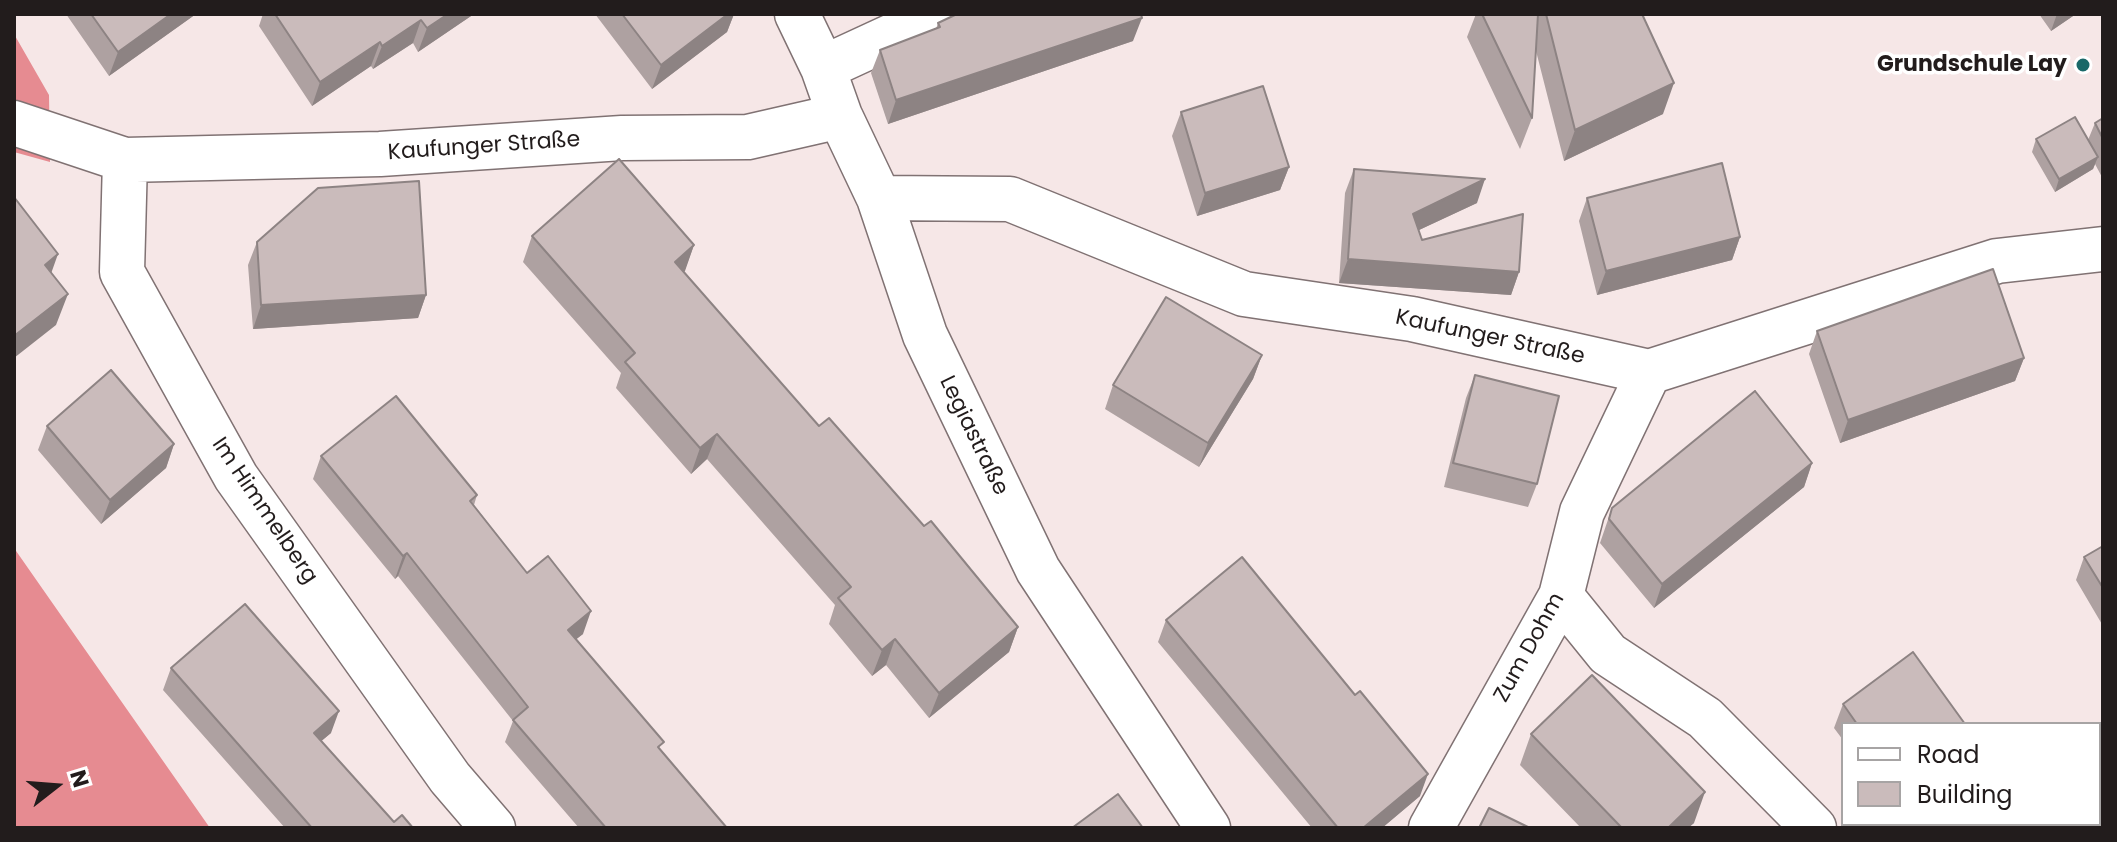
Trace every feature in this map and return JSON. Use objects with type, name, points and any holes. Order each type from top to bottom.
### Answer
[{"type":"street","name":"Legiastraße","points":[[797,14],[879,198],[925,335],[1038,570],[1208,828]]},
{"type":"street","points":[[823,68],[940,14]]},
{"type":"street","name":"Kaufunger Straße","points":[[14,123],[125,160],[380,154],[622,138],[748,137],[840,116]]},
{"type":"street","name":"Im Himmelberg","points":[[125,160],[122,272],[236,477],[450,778],[493,828]]},
{"type":"street","name":"Kaufunger Straße","points":[[879,198],[1010,199],[1244,294],[1412,319],[1649,372]]},
{"type":"street","points":[[1649,372],[1997,261],[2103,249]]},
{"type":"street","name":"Zum Dohm","points":[[1431,828],[1561,596],[1582,512],[1649,372]]},
{"type":"street","points":[[1561,596],[1608,654],[1705,718],[1814,828]]},
{"type":"shaded area","points":[[14,34],[49,95],[50,162],[14,152]]},
{"type":"shaded area","points":[[14,548],[51,601],[210,828],[14,828]]},
{"type":"building","points":[[91,14],[171,14],[118,52]]},
{"type":"building","points":[[275,14],[448,14],[427,28],[421,20],[382,46],[380,42],[320,82]]},
{"type":"building","points":[[622,14],[728,14],[661,65]]},
{"type":"building","points":[[957,14],[1141,14],[1142,18],[896,100],[880,50],[940,27],[938,23]]},
{"type":"building","points":[[1482,14],[1538,14],[1532,118]]},
{"type":"building","points":[[1546,14],[1642,14],[1674,83],[1575,130]]},
{"type":"building","points":[[1263,86],[1289,167],[1205,193],[1181,112]]},
{"type":"building","points":[[2075,117],[2098,157],[2059,179],[2036,139]]},
{"type":"building","points":[[2103,118],[2103,139],[2095,123]]},
{"type":"building","points":[[619,159],[694,245],[675,262],[819,426],[829,418],[924,526],[931,521],[1018,627],[939,693],[895,639],[882,650],[838,598],[851,587],[717,434],[700,448],[625,362],[635,353],[532,236]]},
{"type":"building","points":[[1722,163],[1740,237],[1606,271],[1587,198]]},
{"type":"building","points":[[1354,169],[1485,179],[1413,214],[1422,240],[1523,214],[1519,272],[1348,259]]},
{"type":"building","points":[[419,181],[426,295],[261,305],[257,242],[318,188]]},
{"type":"building","points":[[14,197],[58,254],[45,265],[68,294],[14,336]]},
{"type":"building","points":[[1993,269],[2024,358],[1848,420],[1817,331]]},
{"type":"building","points":[[1166,297],[1262,355],[1208,443],[1113,385]]},
{"type":"building","points":[[111,370],[174,444],[110,500],[47,426]]},
{"type":"building","points":[[1475,375],[1559,396],[1537,484],[1453,463]]},
{"type":"building","points":[[1755,391],[1812,463],[1662,584],[1609,519],[1612,508]]},
{"type":"building","points":[[396,396],[477,495],[470,501],[527,573],[548,556],[591,611],[568,630],[664,742],[658,747],[727,828],[606,828],[513,720],[528,707],[407,553],[403,556],[321,456]]},
{"type":"building","points":[[2103,546],[2103,588],[2084,557]]},
{"type":"building","points":[[1242,557],[1355,695],[1360,691],[1428,774],[1363,828],[1338,828],[1166,620]]},
{"type":"building","points":[[245,604],[339,711],[314,733],[394,822],[402,815],[413,828],[312,828],[171,668]]},
{"type":"building","points":[[1913,652],[1964,722],[1856,722],[1843,704]]},
{"type":"building","points":[[1592,675],[1705,792],[1668,828],[1622,828],[1531,734]]},
{"type":"building","points":[[1118,794],[1143,828],[1072,828]]},
{"type":"building","points":[[1489,808],[1530,828],[1479,828]]},
{"type":"place","name":"Grundschule Lay","points":[[2083,65]]}]
